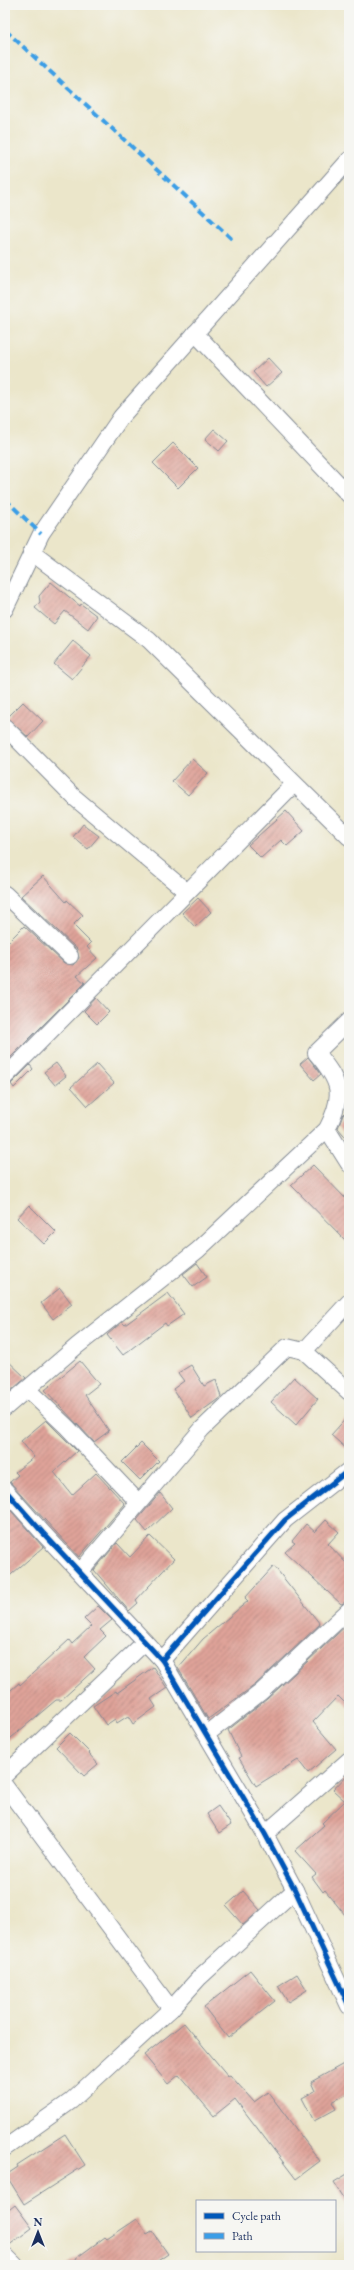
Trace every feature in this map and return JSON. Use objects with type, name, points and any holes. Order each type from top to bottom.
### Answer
[{"type":"street","points":[[5,609],[31,552],[121,417],[349,160]]},
{"type":"street","points":[[195,333],[349,495]]},
{"type":"street","points":[[31,552],[149,640],[231,719],[349,838]]},
{"type":"street","points":[[5,727],[75,798],[188,892]]},
{"type":"street","points":[[5,1077],[294,784]]},
{"type":"street","points":[[5,894],[70,956]]},
{"type":"street","points":[[5,1408],[28,1390],[77,1346],[198,1250],[327,1129],[336,1112],[339,1096],[334,1074],[316,1053],[349,1021]]},
{"type":"street","points":[[327,1129],[349,1164]]},
{"type":"street","points":[[304,1351],[349,1302]]},
{"type":"street","points":[[80,1572],[138,1502],[202,1429],[287,1347],[304,1351],[349,1392]]},
{"type":"street","points":[[28,1390],[67,1427],[138,1502]]},
{"type":"street","points":[[162,1660],[285,1520],[349,1470]]},
{"type":"street","points":[[5,1490],[162,1660],[265,1834],[295,1890],[349,2006]]},
{"type":"street","points":[[207,1734],[261,1692],[349,1610]]},
{"type":"street","points":[[5,1775],[145,1642]]},
{"type":"street","points":[[265,1834],[349,1760]]},
{"type":"street","points":[[5,1786],[171,2009]]},
{"type":"street","points":[[5,2148],[71,2101],[171,2009],[200,1976],[295,1890]]},
{"type":"street","points":[[5,2255],[15,2265]]},
{"type":"building","points":[[268,358],[282,373],[266,387],[253,372]]},
{"type":"building","points":[[214,429],[228,441],[219,451],[205,439]]},
{"type":"building","points":[[173,443],[198,468],[178,488],[153,463]]},
{"type":"building","points":[[51,582],[80,606],[81,604],[97,616],[88,629],[65,611],[54,624],[35,608],[40,602],[39,596]]},
{"type":"building","points":[[73,641],[91,656],[72,679],[54,664]]},
{"type":"building","points":[[23,702],[43,721],[28,737],[7,718]]},
{"type":"building","points":[[192,759],[208,773],[188,795],[172,781]]},
{"type":"building","points":[[286,811],[304,831],[287,846],[281,840],[261,858],[248,845]]},
{"type":"building","points":[[83,824],[99,836],[88,849],[73,837]]},
{"type":"building","points":[[43,876],[66,902],[67,900],[83,915],[73,925],[91,943],[87,947],[97,958],[77,976],[85,983],[5,1063],[5,945],[24,926],[64,963],[73,965],[79,958],[77,949],[21,896]]},
{"type":"building","points":[[198,898],[211,912],[195,927],[182,913]]},
{"type":"building","points":[[96,998],[109,1012],[97,1024],[84,1011]]},
{"type":"building","points":[[308,1057],[321,1074],[314,1080],[300,1064]]},
{"type":"building","points":[[56,1063],[66,1076],[55,1085],[44,1072]]},
{"type":"building","points":[[97,1064],[114,1083],[88,1106],[71,1087]]},
{"type":"building","points":[[30,1065],[33,1069],[14,1088],[11,1084]]},
{"type":"building","points":[[349,1109],[349,1141],[338,1128],[343,1115]]},
{"type":"building","points":[[313,1165],[349,1202],[349,1244],[291,1185]]},
{"type":"building","points":[[29,1205],[56,1232],[44,1244],[17,1218]]},
{"type":"building","points":[[197,1263],[207,1277],[193,1287],[183,1274]]},
{"type":"building","points":[[60,1288],[72,1304],[53,1319],[41,1303]]},
{"type":"building","points":[[168,1293],[184,1314],[167,1326],[165,1323],[123,1355],[107,1335],[122,1322],[125,1325]]},
{"type":"building","points":[[5,1358],[26,1378],[9,1392],[5,1388]]},
{"type":"building","points":[[80,1361],[99,1384],[85,1395],[109,1431],[94,1442],[45,1390]]},
{"type":"building","points":[[191,1365],[204,1386],[216,1380],[221,1397],[192,1418],[173,1389],[184,1381],[178,1373]]},
{"type":"building","points":[[294,1377],[318,1399],[296,1425],[271,1402]]},
{"type":"building","points":[[349,1415],[349,1451],[331,1435]]},
{"type":"building","points":[[46,1420],[77,1451],[54,1472],[72,1495],[96,1473],[125,1504],[79,1557],[10,1482],[18,1475],[15,1472],[34,1457],[21,1441]]},
{"type":"building","points":[[141,1443],[159,1461],[140,1480],[122,1462]]},
{"type":"building","points":[[160,1493],[172,1508],[147,1532],[137,1520]]},
{"type":"building","points":[[5,1504],[43,1547],[5,1580]]},
{"type":"building","points":[[326,1520],[339,1532],[328,1544],[349,1566],[349,1601],[341,1604],[285,1552],[295,1543],[292,1541],[306,1524],[315,1532]]},
{"type":"building","points":[[150,1536],[174,1559],[136,1600],[138,1603],[129,1611],[94,1570],[117,1543],[130,1557]]},
{"type":"building","points":[[274,1566],[320,1624],[255,1685],[208,1719],[178,1668],[203,1639],[248,1601],[245,1598]]},
{"type":"building","points":[[98,1606],[112,1620],[100,1630],[106,1636],[84,1657],[95,1669],[61,1700],[56,1700],[5,1743],[5,1695],[19,1683],[20,1685],[69,1640],[72,1644],[91,1626],[84,1619]]},
{"type":"building","points":[[349,1623],[349,1707],[338,1696],[313,1722],[336,1749],[308,1773],[298,1760],[256,1786],[239,1758],[241,1757],[228,1730],[267,1699]]},
{"type":"building","points":[[153,1667],[167,1688],[151,1699],[156,1707],[133,1724],[128,1716],[117,1723],[115,1719],[106,1725],[93,1706],[116,1691],[117,1693]]},
{"type":"building","points":[[70,1733],[90,1753],[89,1754],[98,1764],[84,1776],[56,1747]]},
{"type":"building","points":[[349,1773],[349,1920],[325,1890],[323,1892],[312,1877],[316,1874],[295,1851],[324,1825],[322,1823],[345,1801],[333,1790]]},
{"type":"building","points":[[218,1806],[231,1825],[219,1833],[207,1814]]},
{"type":"building","points":[[243,1891],[260,1910],[243,1925],[226,1906]]},
{"type":"building","points":[[250,1970],[275,2001],[228,2038],[204,2007]]},
{"type":"building","points":[[297,1974],[307,1990],[288,2002],[278,1986]]},
{"type":"building","points":[[184,2023],[228,2076],[230,2075],[254,2102],[268,2092],[320,2161],[296,2179],[235,2099],[214,2116],[179,2075],[168,2084],[144,2055]]},
{"type":"building","points":[[349,2061],[349,2093],[332,2102],[336,2109],[314,2121],[302,2098],[315,2091],[311,2082]]},
{"type":"building","points":[[65,2134],[85,2165],[24,2204],[6,2175],[18,2167],[17,2165]]},
{"type":"building","points":[[349,2173],[349,2206],[334,2182]]},
{"type":"building","points":[[15,2205],[32,2228],[8,2246],[5,2246],[5,2213]]},
{"type":"building","points":[[137,2219],[147,2234],[152,2231],[168,2254],[152,2265],[67,2265],[105,2237],[107,2239]]},
{"type":"marked path","points":[[5,30],[233,240]]},
{"type":"marked path","points":[[5,499],[41,534]]},
{"type":"cycle path","points":[[162,1660],[285,1520],[349,1470]]},
{"type":"cycle path","points":[[5,1490],[43,1533],[162,1660],[265,1834],[295,1890],[349,2006]]}]
